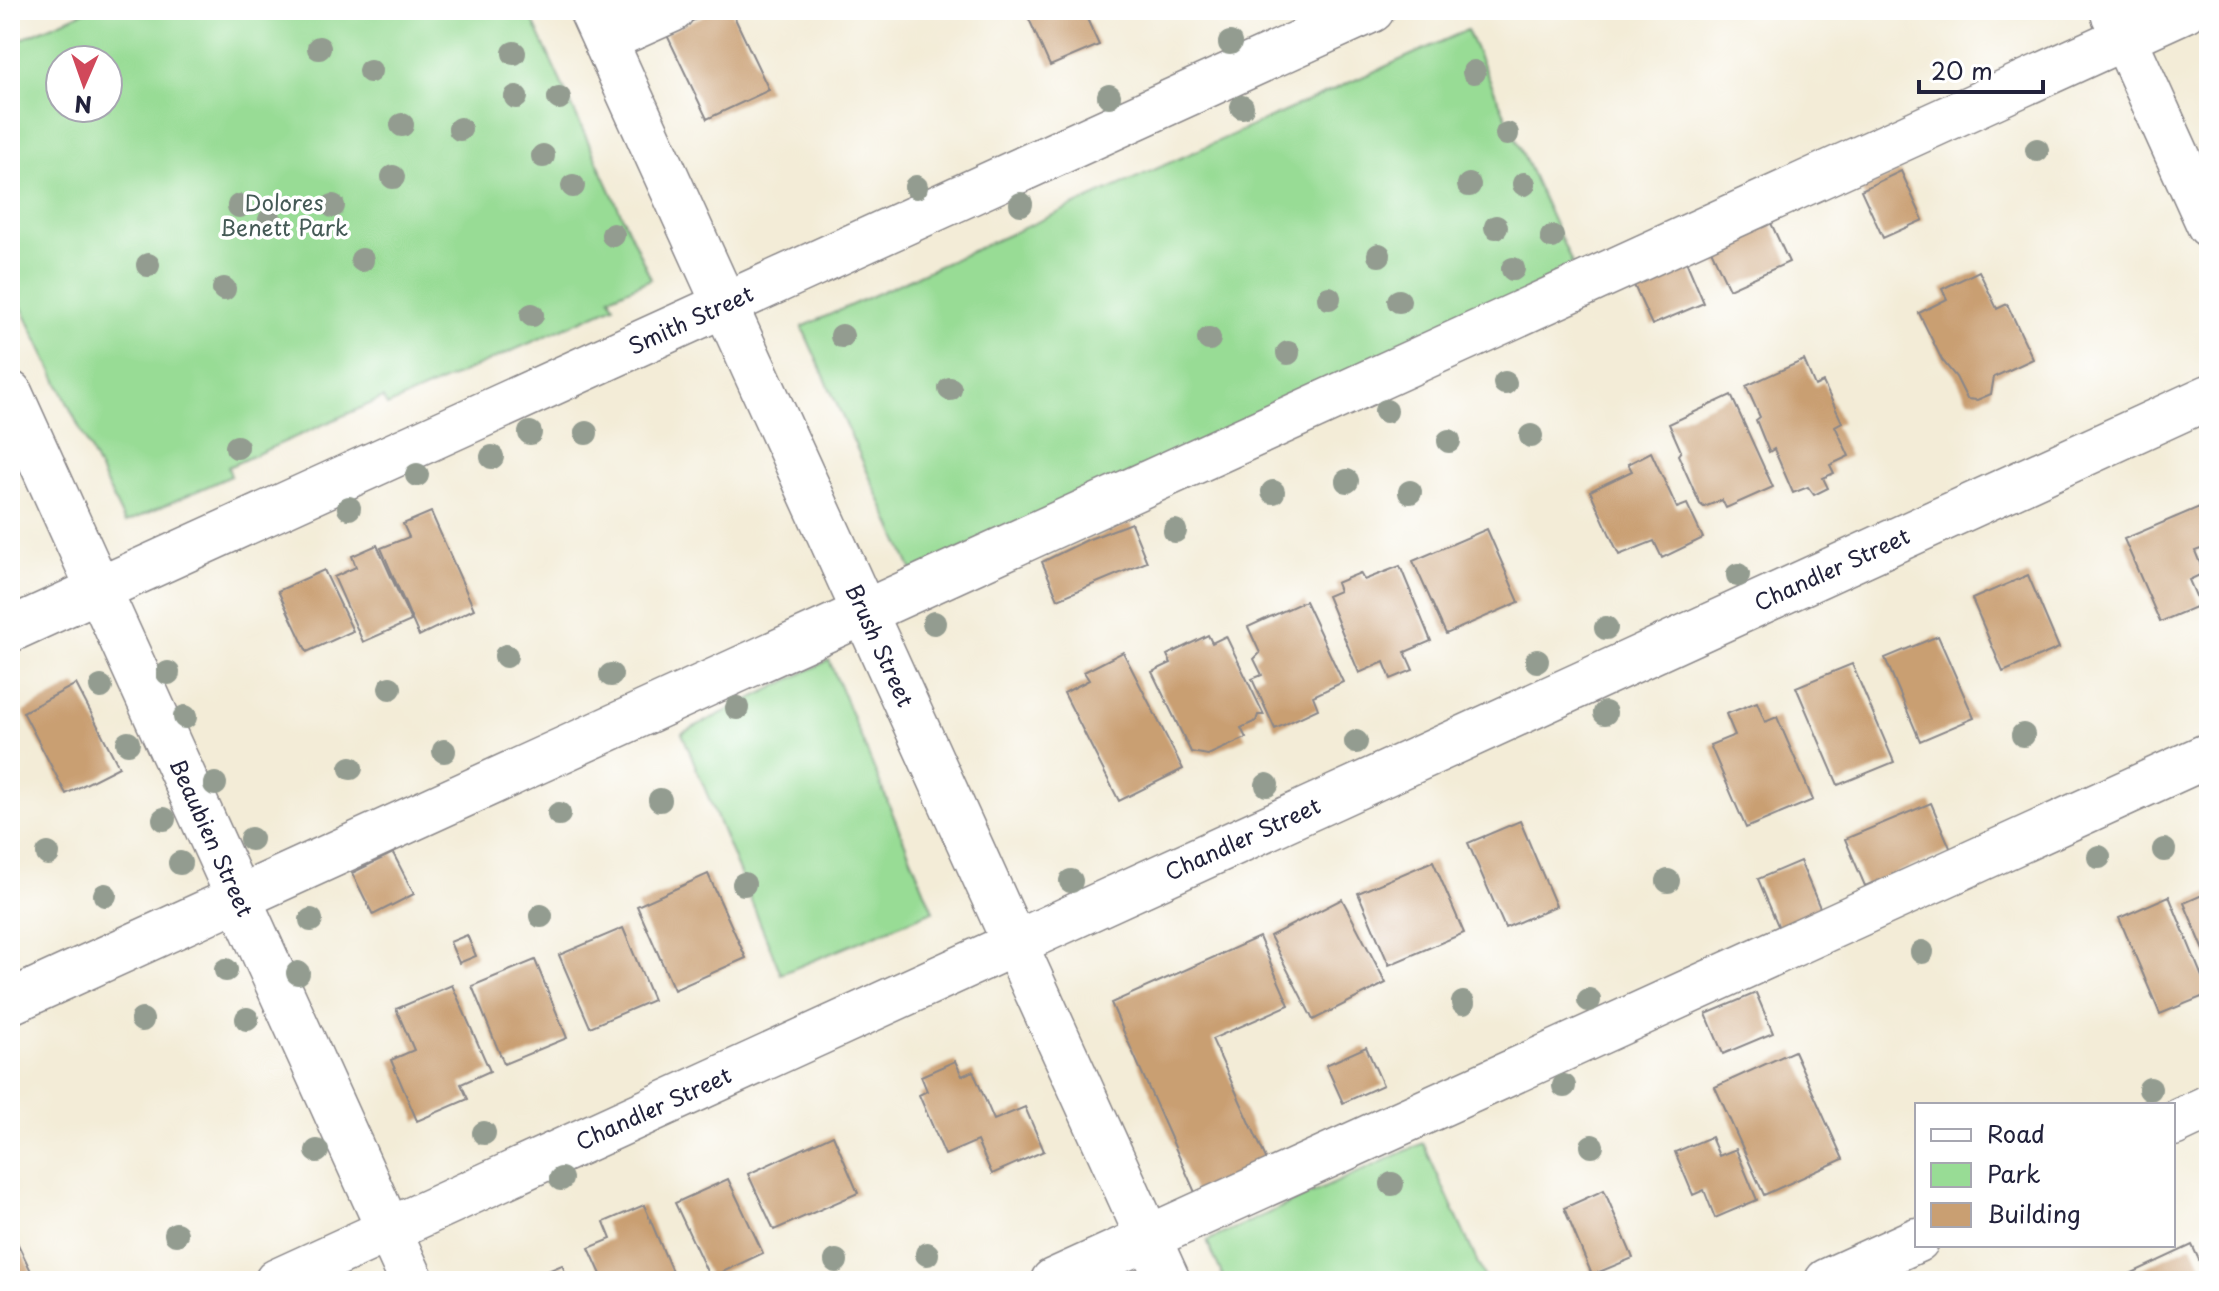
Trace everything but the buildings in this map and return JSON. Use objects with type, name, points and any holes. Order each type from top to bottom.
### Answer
[{"type":"street","points":[[598,25],[672,10]]},
{"type":"street","name":"Smith Street","points":[[10,630],[1372,10]]},
{"type":"street","points":[[10,1002],[864,613],[2118,24],[2185,10]]},
{"type":"street","points":[[2118,24],[2209,225]]},
{"type":"street","name":"Brush Street","points":[[598,25],[1168,1281]]},
{"type":"street","name":"Beaubien Street","points":[[10,393],[412,1281]]},
{"type":"street","name":"Chandler Street","points":[[277,1281],[2209,397]]},
{"type":"street","points":[[1053,1281],[2209,755]]},
{"type":"street","points":[[2175,1123],[2209,1107]]},
{"type":"street","points":[[1827,1281],[1915,1241]]},
{"type":"green space","name":"Dolores Benett Park","points":[[88,10],[528,10],[651,279],[610,297],[614,306],[387,406],[383,398],[228,467],[231,476],[125,523],[10,283],[10,44]]},
{"type":"green space","points":[[1467,30],[1577,274],[912,571],[802,327]]},
{"type":"green space","points":[[829,660],[933,911],[781,974],[682,733]]},
{"type":"green space","points":[[1423,1143],[1486,1281],[1225,1281],[1207,1241]]}]
